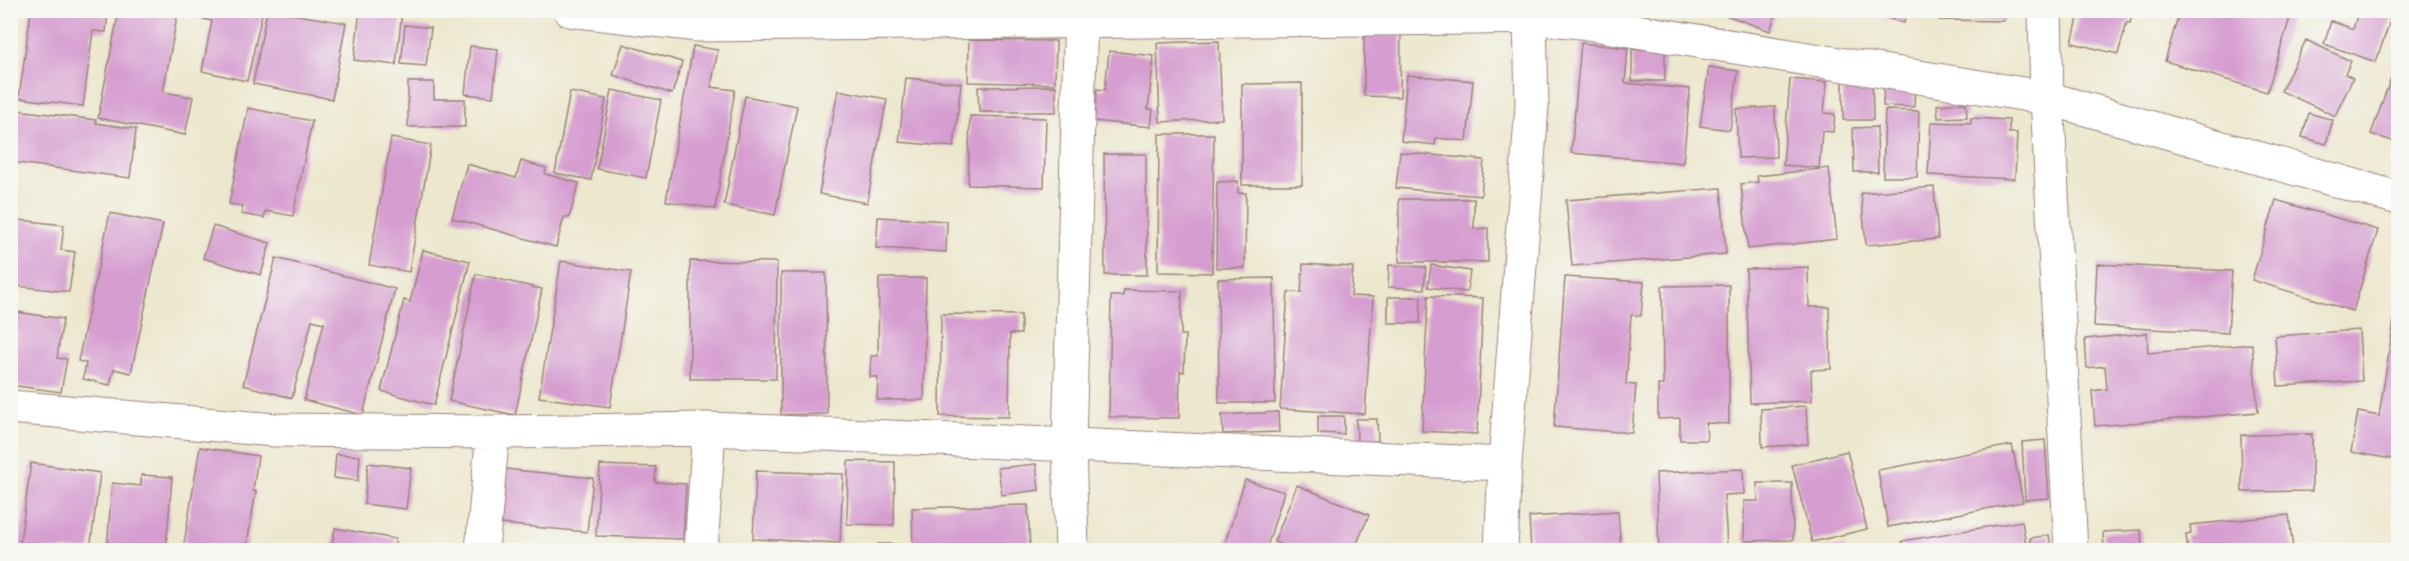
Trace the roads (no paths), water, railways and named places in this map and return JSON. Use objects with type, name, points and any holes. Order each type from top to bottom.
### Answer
[{"type":"street","points":[[570,10],[698,18],[1582,16],[2047,98],[2398,198]]},
{"type":"street","points":[[2045,10],[2047,98],[2071,550]]},
{"type":"street","points":[[1072,550],[1069,444],[1080,16]]},
{"type":"street","points":[[1501,550],[1505,465],[1532,106],[1530,17]]},
{"type":"street","points":[[10,407],[275,430],[493,432],[709,429],[1505,465]]},
{"type":"street","points":[[701,550],[709,429]]},
{"type":"street","points":[[482,550],[493,432]]}]
